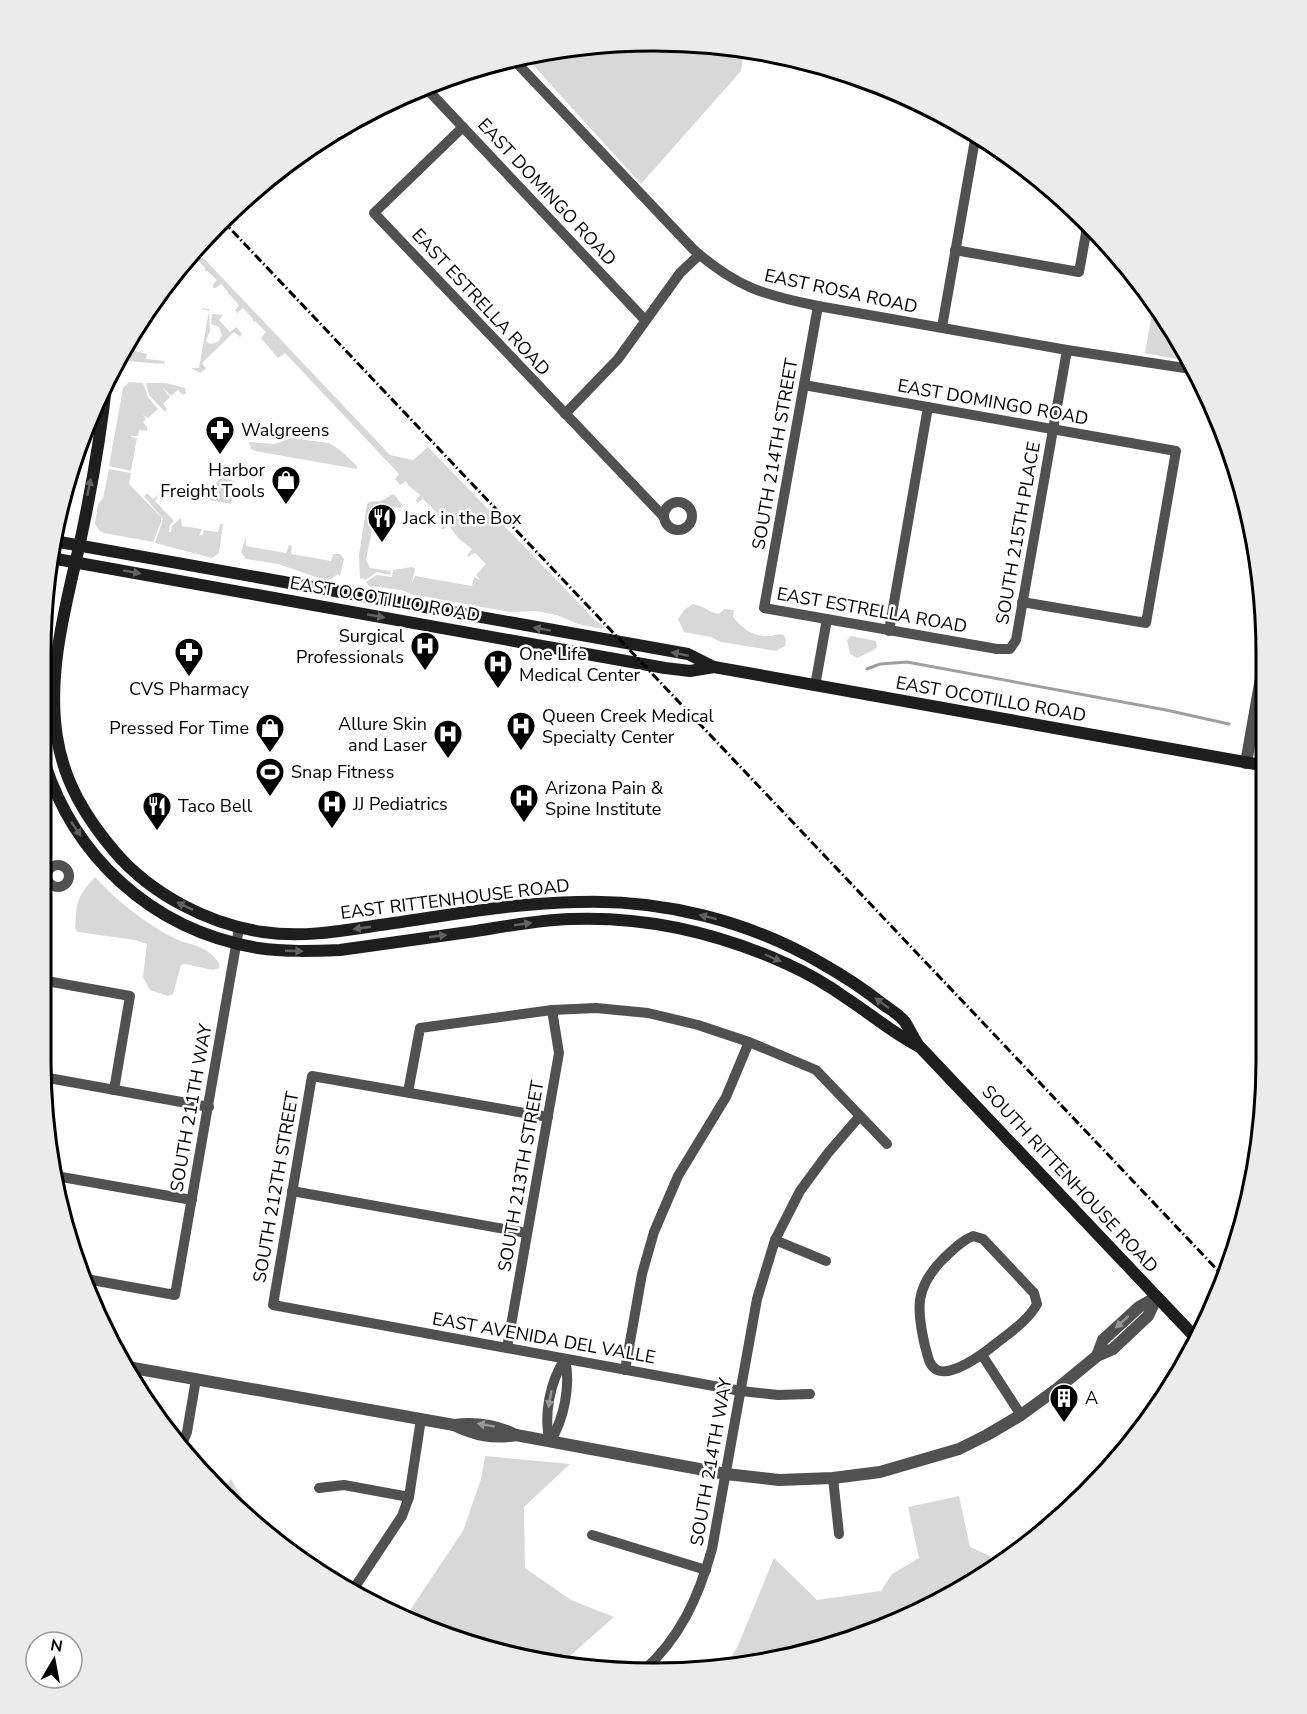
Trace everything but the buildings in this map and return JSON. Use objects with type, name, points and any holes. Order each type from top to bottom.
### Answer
[{"type":"main road","name":"EAST RITTENHOUSE ROAD","points":[[103,409],[54,684],[57,739],[65,775],[92,824],[123,861],[170,898],[204,915],[239,928],[265,932],[311,934],[534,904],[589,902],[659,907],[711,917],[806,954],[855,982],[903,1019],[919,1046]]},
{"type":"main road","name":"EAST OCOTILLO ROAD","points":[[62,542],[688,654],[714,667],[1256,764]]},
{"type":"main road","name":"EAST OCOTILLO ROAD","points":[[59,559],[665,668],[690,671],[714,667]]},
{"type":"main road","points":[[246,592],[248,586],[259,578]]},
{"type":"main road","name":"EAST RITTENHOUSE ROAD","points":[[51,788],[81,837],[126,888],[166,915],[211,936],[273,950],[340,950],[534,922],[571,919],[643,922],[718,938],[750,948],[788,965],[844,996],[894,1034],[919,1046]]},
{"type":"main road","name":"SOUTH RITTENHOUSE ROAD","points":[[919,1046],[1191,1333]]},
{"type":"street","name":"EAST ROSA ROAD","points":[[521,67],[699,255],[726,275],[760,292],[818,306],[1184,369]]},
{"type":"street","name":"EAST DOMINGO ROAD","points":[[431,94],[645,320]]},
{"type":"street","name":"EAST ESTRELLA ROAD","points":[[463,127],[374,213],[664,517]]},
{"type":"street","points":[[942,327],[974,144]]},
{"type":"street","points":[[955,250],[1079,272],[1086,234]]},
{"type":"street","points":[[565,414],[618,359],[680,273],[699,255]]},
{"type":"street","name":"SOUTH 214TH STREET","points":[[764,608],[818,306]]},
{"type":"street","name":"SOUTH 215TH PLACE","points":[[1010,649],[1016,639],[1067,350]]},
{"type":"street","name":"EAST DOMINGO ROAD","points":[[804,385],[1176,451],[1146,623],[1022,602]]},
{"type":"street","points":[[889,631],[928,406]]},
{"type":"street","name":"EAST ESTRELLA ROAD","points":[[764,608],[889,631],[997,649],[1010,649]]},
{"type":"street","points":[[815,686],[827,619]]},
{"type":"street","points":[[1246,763],[1256,706]]},
{"type":"street","points":[[51,777],[65,775]]},
{"type":"street","name":"SOUTH 211TH WAY","points":[[93,1280],[175,1294],[239,928]]},
{"type":"street","points":[[51,982],[130,996],[114,1090]]},
{"type":"street","points":[[548,1117],[408,1092],[420,1028],[552,1010],[596,1008],[648,1013],[698,1025],[749,1042],[816,1070],[887,1144]]},
{"type":"street","name":"SOUTH 213TH STREET","points":[[507,1348],[559,1053],[552,1010]]},
{"type":"street","points":[[625,1370],[642,1274],[654,1232],[678,1176],[726,1097],[749,1042]]},
{"type":"street","name":"SOUTH 212TH STREET","points":[[273,1305],[312,1076],[408,1092]]},
{"type":"street","points":[[51,1079],[209,1107]]},
{"type":"street","name":"SOUTH 214TH WAY","points":[[652,1663],[676,1635],[694,1603],[706,1570],[712,1549],[757,1299],[775,1240],[800,1191],[828,1153],[860,1117]]},
{"type":"street","points":[[63,1177],[192,1200]]},
{"type":"street","points":[[292,1191],[527,1233]]},
{"type":"street","points":[[973,1236],[983,1239],[1034,1293],[1037,1304],[1032,1314],[982,1355],[951,1371],[938,1371],[930,1363],[919,1320],[919,1302],[924,1284],[931,1271],[963,1240],[973,1236]]},
{"type":"street","points":[[775,1240],[826,1261]]},
{"type":"street","points":[[136,1368],[454,1425],[473,1423],[502,1428],[516,1436],[726,1474],[779,1480],[833,1478],[880,1472],[934,1458],[987,1435],[1021,1415],[1097,1356],[1113,1349],[1148,1316],[1157,1297]]},
{"type":"street","name":"EAST AVENIDA DEL VALLE","points":[[273,1305],[741,1390],[778,1395],[810,1394]]},
{"type":"street","points":[[982,1355],[1021,1415]]},
{"type":"street","points":[[550,1442],[559,1427],[569,1376],[565,1359]]},
{"type":"street","points":[[185,1438],[196,1379]]},
{"type":"street","points":[[357,1585],[402,1516],[409,1497],[421,1419]]},
{"type":"street","points":[[833,1478],[839,1534]]},
{"type":"street","points":[[319,1488],[344,1485],[409,1497]]},
{"type":"street","points":[[592,1535],[706,1570]]},
{"type":"shaded area","points":[[614,52],[693,52],[743,58],[741,71],[641,184],[532,64]]},
{"type":"shaded area","points":[[201,256],[390,455],[413,460],[428,447],[595,620],[605,627],[602,629],[578,624],[557,615],[536,611],[510,612],[410,594],[402,590],[369,586],[366,582],[377,575],[392,577],[393,570],[412,567],[415,569],[412,583],[415,576],[472,586],[474,577],[480,580],[476,575],[486,564],[475,553],[468,557],[472,549],[459,539],[449,526],[442,530],[446,522],[423,499],[417,503],[416,500],[420,495],[406,481],[400,485],[395,479],[399,474],[285,353],[278,358],[261,338],[266,332],[255,321],[253,322],[243,308],[237,313],[235,310],[239,305],[221,284],[213,288],[217,280],[205,271],[198,260]]},
{"type":"shaded area","points":[[202,308],[209,309],[210,331],[206,341],[210,344],[218,342],[222,335],[219,327],[211,324],[212,314],[223,315],[219,320],[230,332],[236,327],[242,334],[240,337],[234,332],[202,363],[206,369],[200,373],[191,368],[199,368],[209,311]]},
{"type":"shaded area","points":[[1151,316],[1179,359],[1145,353]]},
{"type":"shaded area","points":[[136,346],[135,351],[147,354],[146,359],[165,361],[164,364],[127,361]]},
{"type":"shaded area","points":[[129,382],[143,383],[148,397],[158,409],[148,418],[143,415],[146,419],[143,422],[147,431],[139,430],[138,436],[131,436],[137,438],[131,471],[109,466],[123,388]]},
{"type":"shaded area","points":[[146,383],[166,383],[185,388],[186,393],[183,395],[178,390],[171,396],[161,386],[170,397],[163,404],[167,409],[165,412],[149,395]]},
{"type":"shaded area","points":[[291,438],[329,443],[340,450],[357,466],[357,469],[255,451],[251,449],[249,442],[274,444]]},
{"type":"shaded area","points":[[109,469],[131,473],[129,484],[161,517],[153,542],[104,533],[95,524],[98,504],[103,498]]},
{"type":"shaded area","points":[[221,478],[235,481],[231,504],[208,500],[211,488]]},
{"type":"shaded area","points":[[147,493],[153,499],[159,495],[155,501],[174,521],[170,525],[169,532],[181,518],[182,526],[202,529],[199,536],[204,530],[218,532],[220,524],[223,524],[219,553],[212,558],[155,543],[163,519],[144,496]]},
{"type":"shaded area","points":[[394,494],[403,506],[400,508],[382,506],[376,510],[366,560],[370,568],[391,571],[390,575],[377,572],[365,580],[360,579],[359,555],[367,504],[381,501]]},
{"type":"shaded area","points":[[246,537],[246,546],[286,553],[289,545],[292,546],[291,554],[331,561],[333,554],[340,554],[344,559],[340,576],[338,574],[329,580],[278,564],[246,559],[241,552]]},
{"type":"shaded area","points":[[693,604],[719,614],[724,609],[734,610],[733,617],[744,628],[758,635],[784,635],[785,646],[776,651],[721,642],[711,637],[684,632],[678,619],[685,609]]},
{"type":"shaded area","points":[[851,636],[876,641],[877,647],[857,658],[850,654],[847,640]]},
{"type":"shaded area","points":[[95,877],[121,902],[151,925],[172,937],[208,952],[219,963],[219,968],[213,970],[181,965],[173,994],[168,996],[150,990],[143,977],[147,944],[135,940],[78,932],[75,929],[79,900]]},
{"type":"shaded area","points":[[485,1456],[570,1464],[524,1507],[525,1568],[571,1600],[614,1617],[569,1657],[498,1642],[460,1631],[409,1611],[463,1531],[481,1479]]},
{"type":"shaded area","points":[[231,1479],[245,1503],[227,1487],[226,1485]]},
{"type":"shaded area","points":[[959,1496],[970,1547],[990,1556],[991,1559],[955,1582],[884,1617],[809,1642],[730,1658],[737,1648],[774,1558],[817,1600],[881,1591],[892,1574],[919,1558],[908,1507]]},
{"type":"waterway","points":[[867,669],[880,664],[907,662],[1166,710],[1229,724]]},
{"type":"railway","points":[[228,226],[1218,1270]]},
{"type":"place","name":"Walgreens","points":[[220,456]]},
{"type":"place","name":"Harbor Freight Tools","points":[[286,506]]},
{"type":"place","name":"Jack in the Box","points":[[382,544]]},
{"type":"place","name":"Surgical Professionals","points":[[425,672]]},
{"type":"place","name":"CVS Pharmacy","points":[[189,678]]},
{"type":"place","name":"One Life Medical Center","points":[[498,690]]},
{"type":"place","name":"Queen Creek Medical Specialty Center","points":[[521,752]]},
{"type":"place","name":"Pressed For Time","points":[[270,754]]},
{"type":"place","name":"Allure Skin and Laser","points":[[448,760]]},
{"type":"place","name":"Snap Fitness","points":[[270,798]]},
{"type":"place","name":"Arizona Pain & Spine Institute","points":[[524,824]]},
{"type":"place","name":"JJ Pediatrics","points":[[332,830]]},
{"type":"place","name":"Taco Bell","points":[[157,832]]},
{"type":"place","name":"A","points":[[1064,1424]]}]
